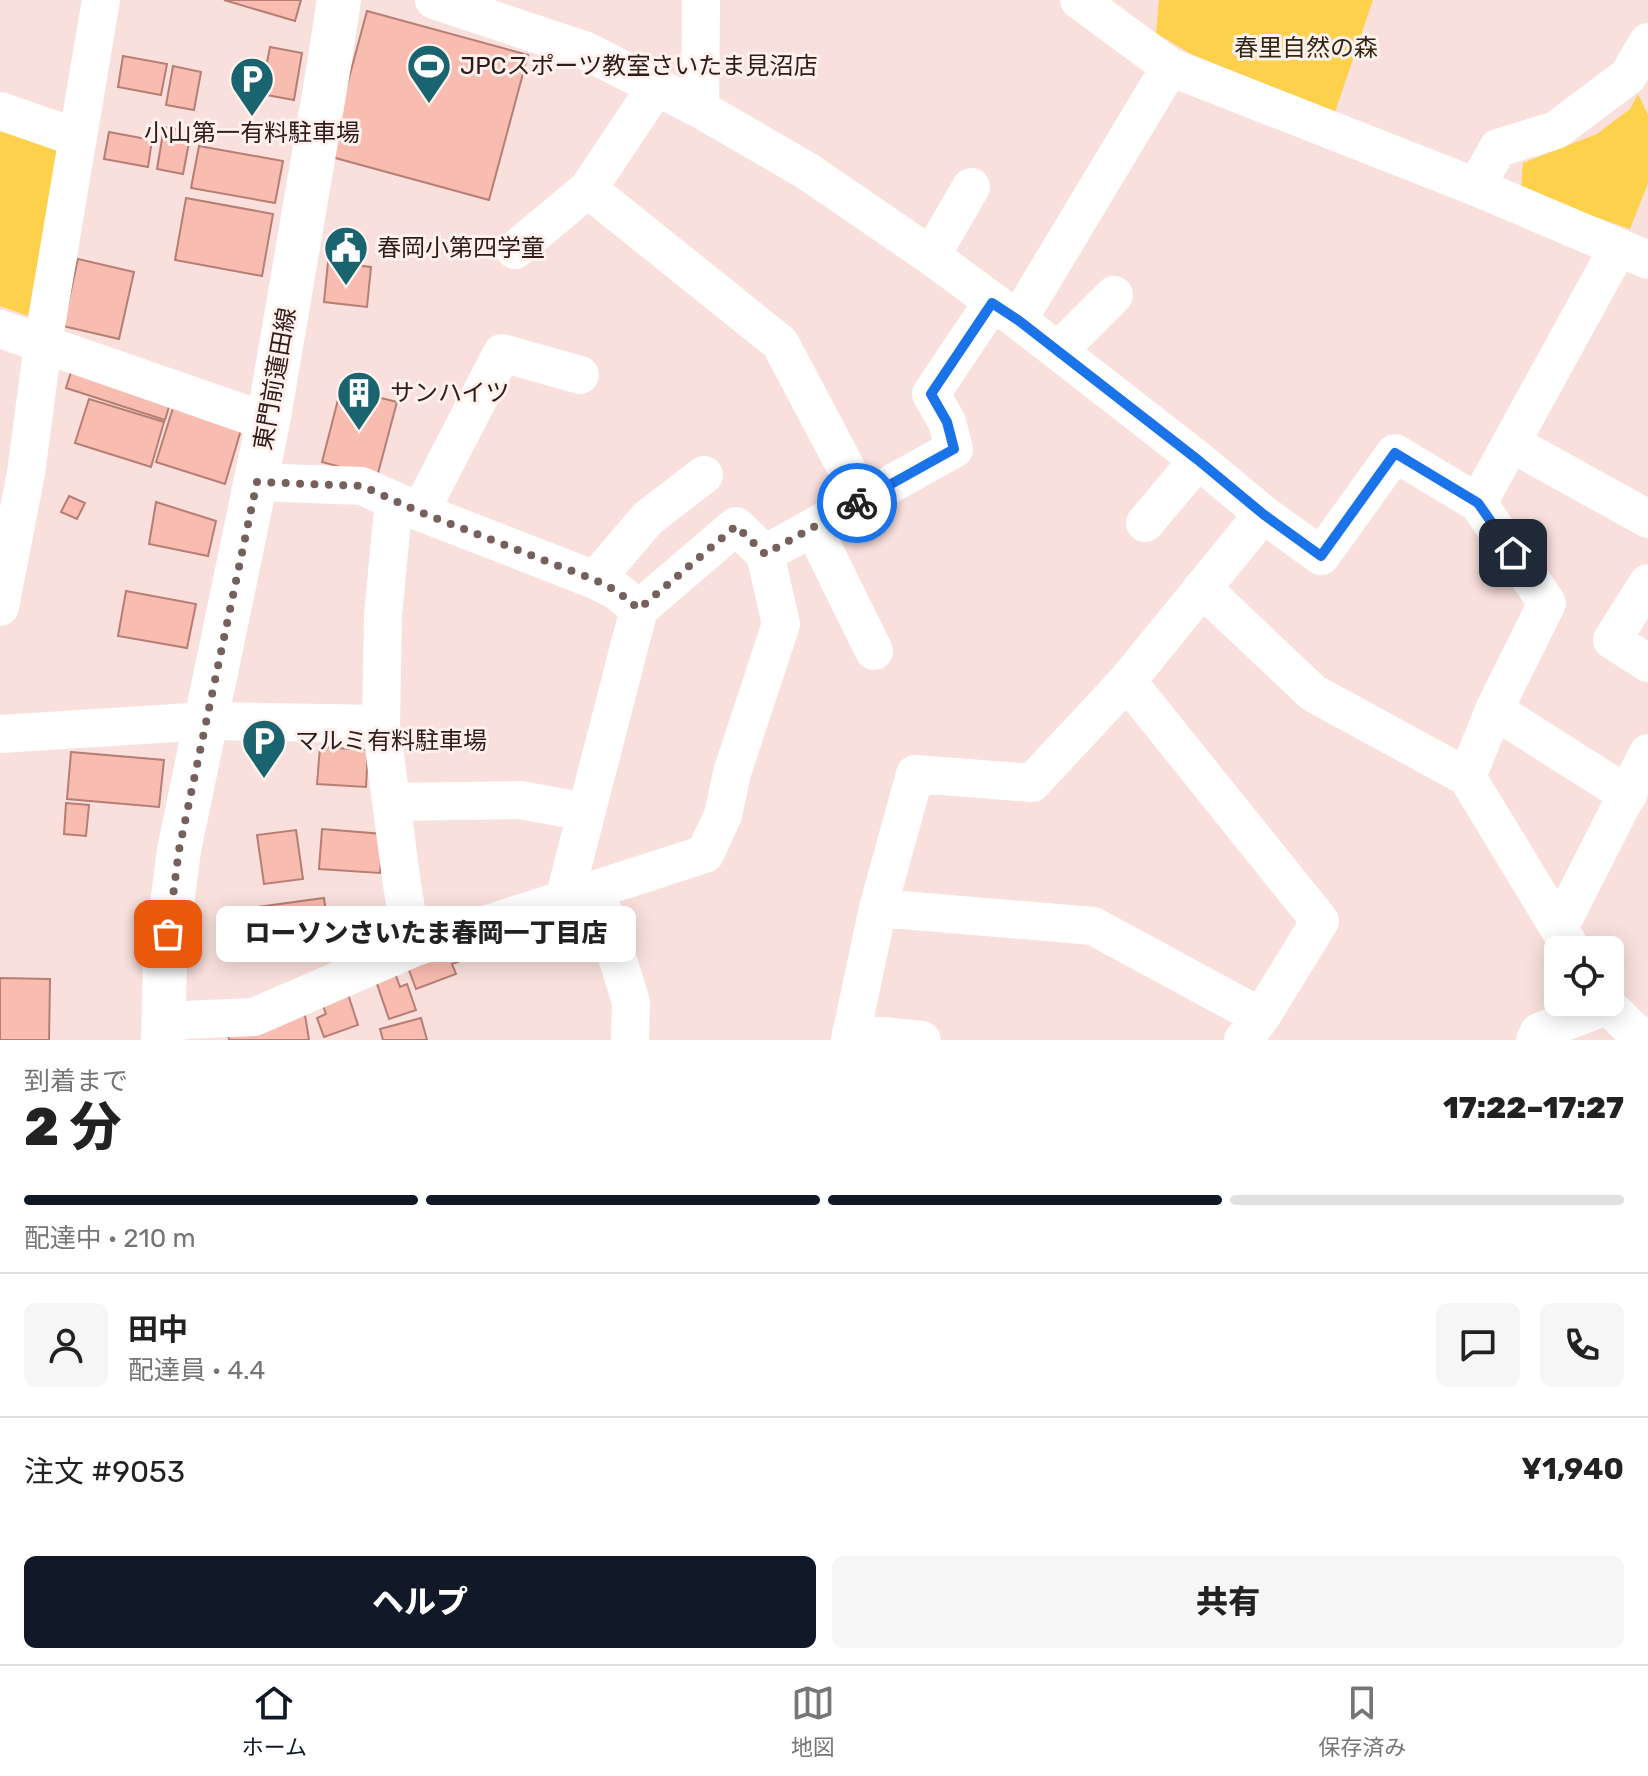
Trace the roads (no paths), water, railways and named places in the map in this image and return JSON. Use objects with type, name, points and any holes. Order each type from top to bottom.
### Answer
[{"type":"main road","name":"東門前蓮田線","points":[[162,1030],[165,959],[177,865],[257,482],[339,0]]},
{"type":"street","points":[[0,607],[13,473],[43,344],[101,0]]},
{"type":"street","points":[[434,0],[584,50],[700,109],[807,171],[1005,311],[1321,556],[1395,453],[1478,503],[1547,603],[1494,710],[1467,777]]},
{"type":"street","points":[[700,109],[701,0]]},
{"type":"street","points":[[1079,0],[1170,67],[1476,187],[1633,254],[1511,443],[1478,503]]},
{"type":"street","points":[[1476,187],[1498,148],[1556,130],[1628,76],[1648,42]]},
{"type":"street","points":[[765,554],[954,449],[947,422],[931,394],[1005,311],[1170,67]]},
{"type":"street","points":[[515,250],[588,189],[656,87]]},
{"type":"street","points":[[0,111],[78,138]]},
{"type":"street","points":[[931,256],[971,187]]},
{"type":"street","points":[[588,189],[780,343],[863,500]]},
{"type":"street","points":[[1058,351],[1114,295]]},
{"type":"street","points":[[0,329],[268,422]]},
{"type":"street","points":[[413,948],[381,724],[383,615],[407,506],[502,353],[580,375]]},
{"type":"street","points":[[1511,443],[1642,503]]},
{"type":"street","points":[[1145,523],[1198,460]]},
{"type":"street","points":[[595,580],[648,518],[704,475]]},
{"type":"street","points":[[257,482],[362,486],[595,580],[617,591],[639,609]]},
{"type":"street","points":[[922,1040],[851,1036],[878,908],[915,774],[1032,783],[1127,681],[1263,514]]},
{"type":"street","points":[[162,1030],[254,1017],[413,948],[580,894],[705,854],[723,815],[732,773],[781,624],[765,554],[736,526],[639,609],[586,812],[580,894],[631,1002],[630,1040]]},
{"type":"street","points":[[813,527],[874,651]]},
{"type":"street","points":[[1648,583],[1612,640],[1648,663]]},
{"type":"street","points":[[1202,588],[1313,693],[1467,777],[1564,936]]},
{"type":"street","points":[[878,908],[1093,926],[1252,1029],[1320,921],[1127,681]]},
{"type":"street","points":[[1494,710],[1628,795]]},
{"type":"street","points":[[0,734],[206,721],[381,724]]},
{"type":"street","points":[[1567,936],[1648,753]]},
{"type":"street","points":[[391,802],[520,800],[586,812]]},
{"type":"street","points":[[1535,1040],[1539,1032],[1577,1016]]},
{"type":"street","points":[[1618,1016],[1643,1040]]},
{"type":"place","name":"JPCスポーツ教室さいたま見沼店","points":[[429,105]]},
{"type":"place","name":"小山第一有料駐車場","points":[[252,118]]},
{"type":"place","name":"春岡小第四学童","points":[[346,287]]},
{"type":"place","name":"サンハイツ","points":[[359,432]]},
{"type":"place","name":"マルミ有料駐車場","points":[[264,780]]},
{"type":"place","name":"ローソンさいたま春岡一丁目店","points":[[168,934]]},
{"type":"park label","name":"春里自然の森","points":[[1306,48]]}]
